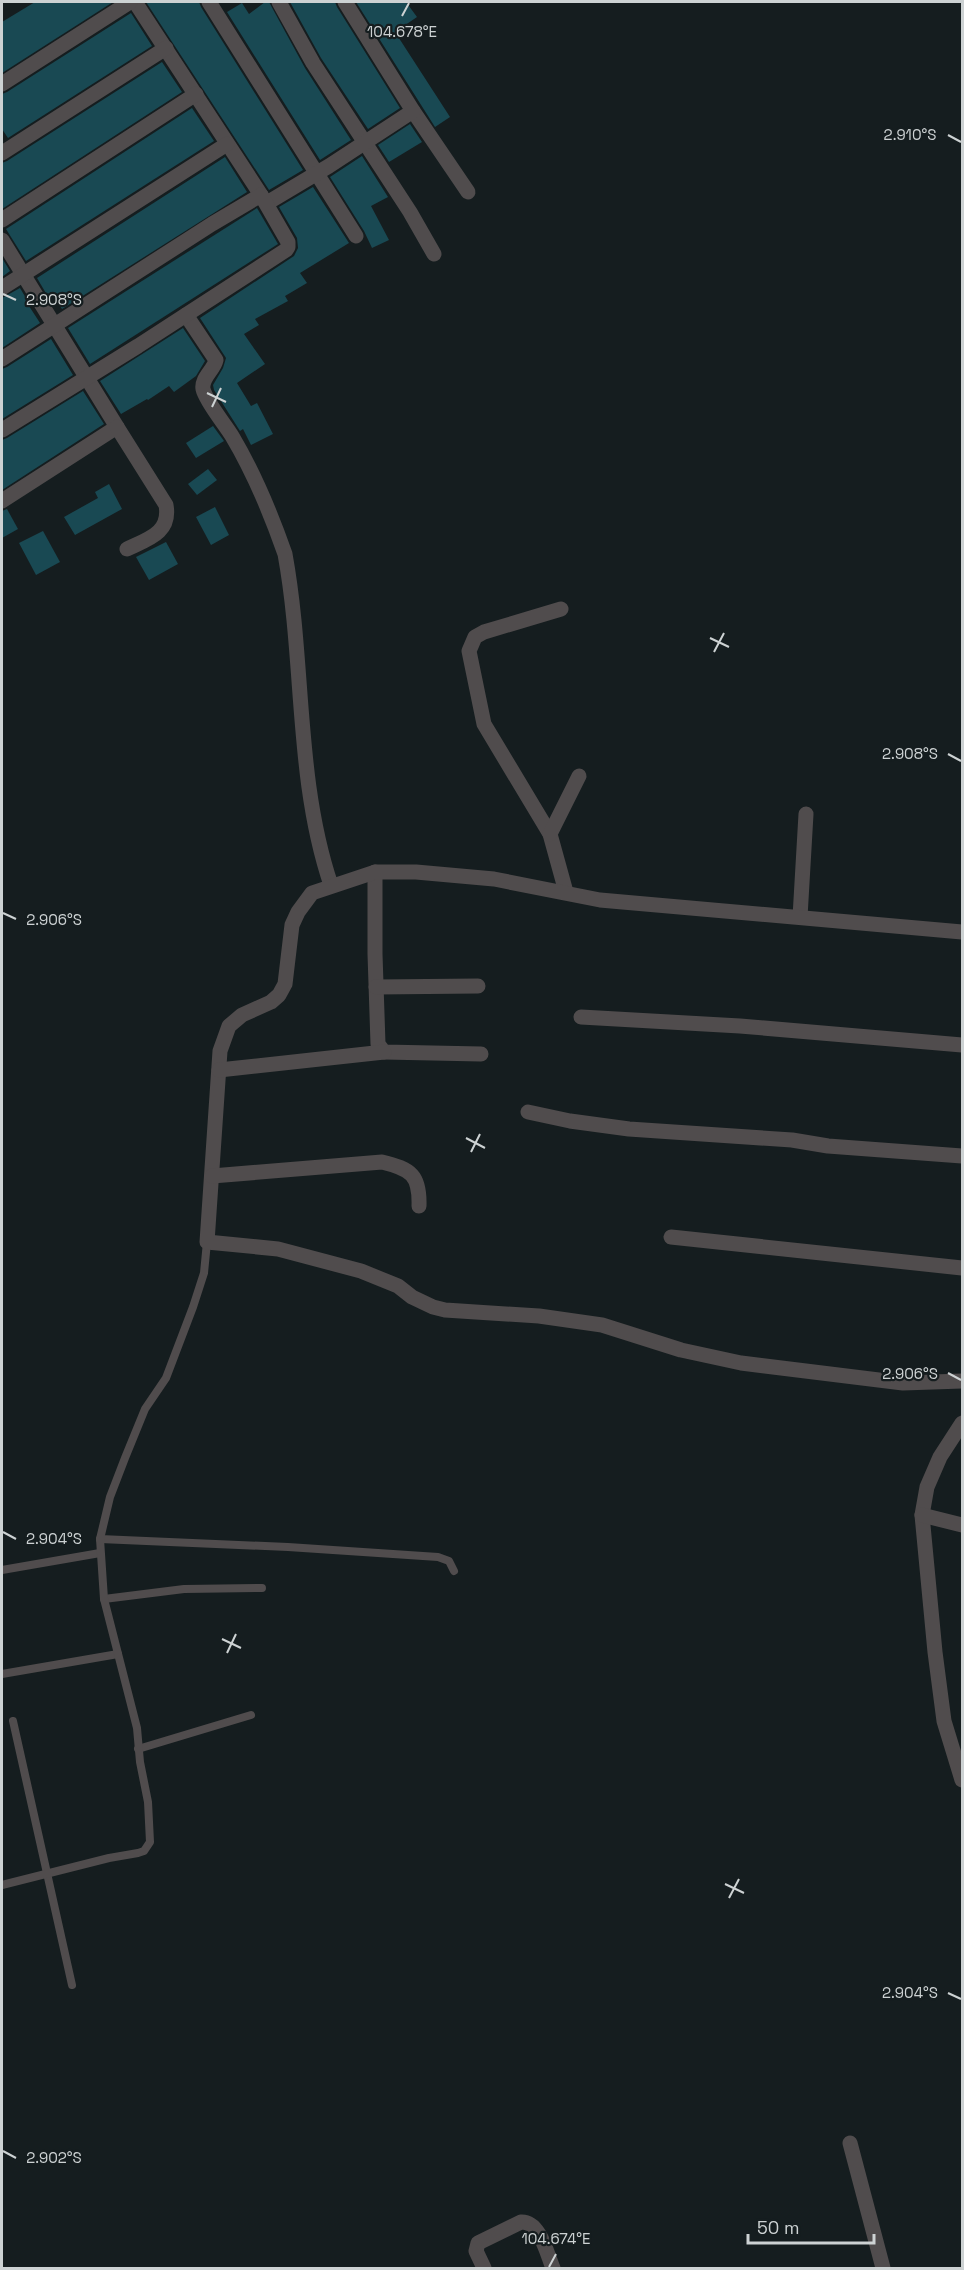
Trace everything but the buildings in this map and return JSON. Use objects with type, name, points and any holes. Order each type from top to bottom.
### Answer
[{"type":"street","points":[[2,84],[130,2]]},
{"type":"street","points":[[2,430],[287,249],[288,242],[264,199],[135,2]]},
{"type":"street","points":[[209,2],[356,236]]},
{"type":"street","points":[[279,2],[313,63],[410,212],[434,254]]},
{"type":"street","points":[[345,2],[413,111],[468,192]]},
{"type":"street","points":[[2,153],[166,48]]},
{"type":"street","points":[[2,220],[196,94]]},
{"type":"street","points":[[2,359],[212,224],[316,174],[413,111]]},
{"type":"street","points":[[2,288],[227,144]]},
{"type":"street","points":[[2,240],[166,505],[168,516],[158,534],[127,549]]},
{"type":"street","points":[[186,315],[216,358],[216,364],[204,382],[205,394],[233,437],[274,522],[285,554],[310,798],[319,848],[331,885]]},
{"type":"street","points":[[2,501],[117,427]]},
{"type":"street","points":[[561,609],[484,632],[475,638],[469,651],[484,724],[550,834],[566,892]]},
{"type":"street","points":[[550,834],[579,776]]},
{"type":"street","points":[[800,917],[806,814]]},
{"type":"street","points":[[375,872],[378,1044],[384,1052]]},
{"type":"street","points":[[963,932],[600,900],[494,879],[417,872],[375,872],[331,885],[312,893],[298,912],[292,925],[285,984],[279,995],[271,1002],[242,1015],[230,1026],[220,1051],[207,1242],[278,1249],[361,1271],[387,1281],[433,1307],[445,1310],[539,1316],[602,1325],[681,1350],[741,1363],[903,1383],[963,1382]]},
{"type":"street","points":[[376,987],[478,986]]},
{"type":"street","points":[[582,1017],[740,1026],[963,1045]]},
{"type":"street","points":[[219,1070],[384,1052],[481,1054]]},
{"type":"street","points":[[528,1112],[570,1121],[629,1129],[792,1140],[828,1146],[963,1156]]},
{"type":"street","points":[[212,1176],[382,1162],[397,1165],[416,1179],[420,1187],[419,1206]]},
{"type":"street","points":[[671,1237],[963,1268]]},
{"type":"street","points":[[963,1423],[940,1457],[927,1487],[922,1515],[924,1551],[944,1721],[963,1780]]},
{"type":"street","points":[[922,1515],[963,1525]]},
{"type":"street","points":[[850,2143],[883,2268]]},
{"type":"street","points":[[484,2268],[476,2251],[478,2242],[527,2221],[535,2226],[553,2268]]},
{"type":"lane","points":[[2,1886],[138,1854],[147,1848],[150,1837],[148,1802],[138,1749],[137,1728],[104,1599],[100,1539],[110,1497],[125,1458],[146,1409],[166,1378],[193,1307],[204,1273],[207,1242]]},
{"type":"lane","points":[[100,1539],[288,1547],[438,1557],[449,1561],[454,1571]]},
{"type":"lane","points":[[2,1570],[100,1553]]},
{"type":"lane","points":[[104,1599],[184,1588],[262,1588]]},
{"type":"lane","points":[[2,1672],[118,1654]]},
{"type":"lane","points":[[138,1749],[251,1715]]},
{"type":"lane","points":[[13,1720],[72,1984]]}]
